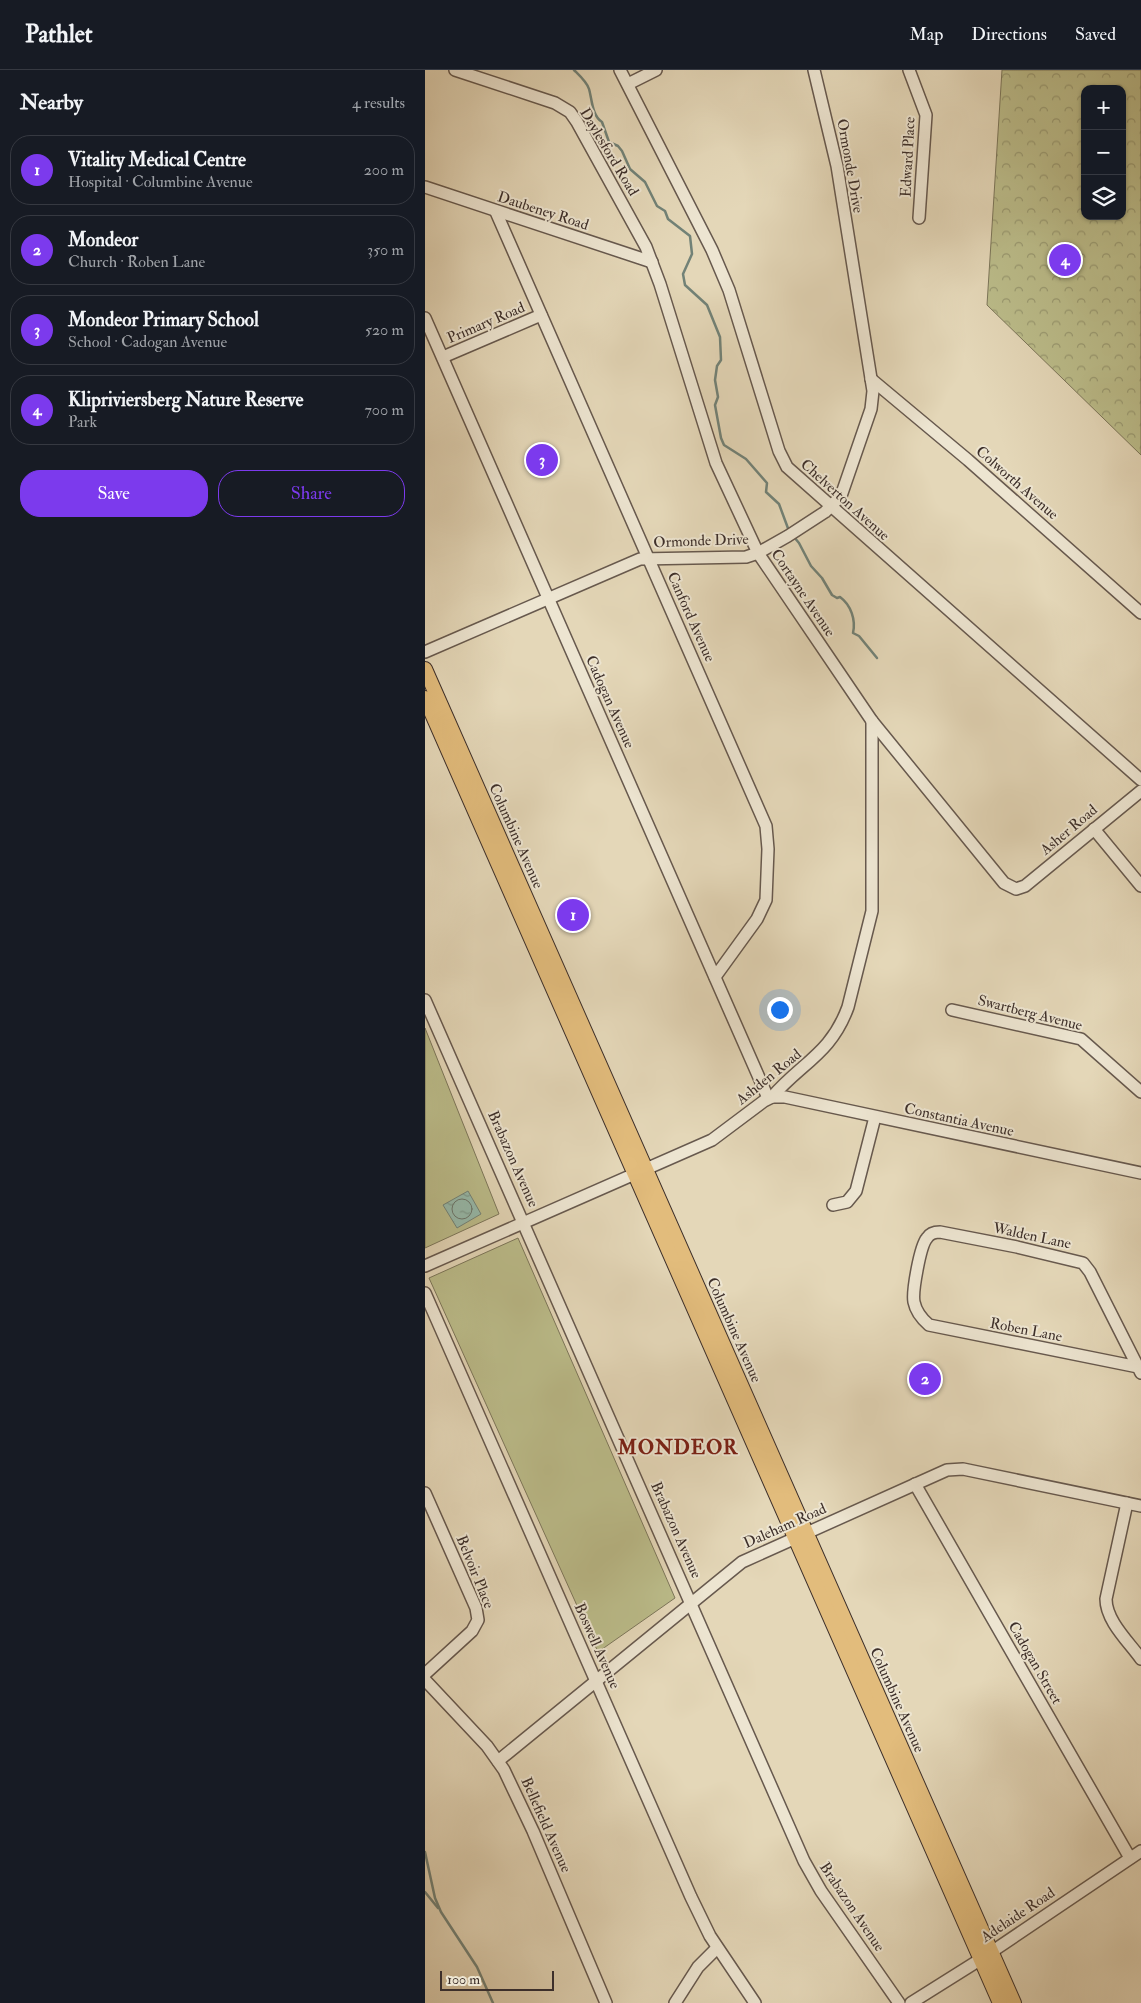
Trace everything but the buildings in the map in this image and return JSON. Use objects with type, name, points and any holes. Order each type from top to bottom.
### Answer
[{"type":"main road","name":"Columbine Avenue","points":[[425,669],[471,789],[583,1044],[986,1955],[1014,2003]]},
{"type":"main road","name":"Columbine Avenue","points":[[425,698],[471,789]]},
{"type":"main road","name":"Columbine Avenue","points":[[986,1955],[1000,2003]]},
{"type":"street","name":"Daylesford Road","points":[[455,70],[555,103],[569,112],[608,174],[652,262]]},
{"type":"street","name":"Chelverton Avenue","points":[[620,70],[727,283],[784,462],[799,481],[1141,780]]},
{"type":"street","points":[[628,84],[656,70]]},
{"type":"street","name":"Ormonde Drive","points":[[425,652],[623,564],[649,557],[729,558],[758,553],[792,534],[830,508],[843,492],[869,415],[873,397],[837,166],[814,70]]},
{"type":"street","name":"Edward Place","points":[[909,70],[927,115],[919,218]]},
{"type":"street","name":"Daubeney Road","points":[[425,187],[652,262]]},
{"type":"street","name":"Canford Avenue","points":[[496,212],[763,817],[768,833],[768,892],[763,907],[715,977]]},
{"type":"street","name":"Cortayne Avenue","points":[[652,262],[716,463],[758,553],[872,721],[1002,881],[1016,890]]},
{"type":"street","name":"Primary Road","points":[[443,358],[541,315]]},
{"type":"street","name":"Cadogan Avenue","points":[[425,318],[770,1098]]},
{"type":"street","name":"Colworth Avenue","points":[[871,379],[920,419],[1141,613]]},
{"type":"street","name":"Ashden Road","points":[[425,1266],[720,1136],[770,1098],[817,1057],[838,1028],[848,1006],[872,912],[872,721]]},
{"type":"street","name":"Asher Road","points":[[1016,890],[1025,886],[1141,791]]},
{"type":"street","points":[[1094,829],[1141,886]]},
{"type":"street","name":"Brabazon Avenue","points":[[425,1002],[524,1222],[813,1879],[899,2003]]},
{"type":"street","name":"Swartberg Avenue","points":[[952,1010],[1081,1039],[1141,1092]]},
{"type":"street","name":"Constantia Avenue","points":[[770,1098],[785,1097],[1141,1173]]},
{"type":"street","points":[[833,1205],[847,1202],[856,1191],[875,1117]]},
{"type":"street","name":"Walden Lane","points":[[916,1310],[914,1298],[919,1261],[925,1240],[934,1232],[1074,1260],[1083,1263],[1090,1272],[1139,1370]]},
{"type":"street","name":"Boswell Avenue","points":[[425,1293],[691,1898],[717,1948],[755,2003]]},
{"type":"street","name":"Roben Lane","points":[[916,1310],[923,1320],[934,1327],[1139,1370]]},
{"type":"street","name":"Daleham Road","points":[[499,1761],[741,1562],[947,1470],[957,1469],[1141,1506]]},
{"type":"street","name":"Cadogan Street","points":[[915,1484],[1129,1858]]},
{"type":"street","name":"Belvoir Place","points":[[425,1493],[476,1608],[478,1620],[472,1631],[425,1674]]},
{"type":"street","points":[[1127,1503],[1106,1604],[1111,1617],[1141,1659]]},
{"type":"street","name":"Bellefield Avenue","points":[[425,1680],[499,1761],[511,1782],[606,2003]]},
{"type":"street","name":"Adelaide Road","points":[[911,2003],[1141,1851]]},
{"type":"street","points":[[675,2003],[698,1967],[717,1948]]},
{"type":"green space","points":[[1002,70],[1141,70],[1141,455],[987,305]]},
{"type":"green space","points":[[425,1028],[499,1214],[425,1248]]},
{"type":"green space","points":[[518,1238],[675,1598],[598,1652],[429,1278]]},
{"type":"water","points":[[468,1191],[481,1214],[457,1228],[443,1205]]},
{"type":"waterway","points":[[574,70],[588,86],[594,112],[602,122],[609,142],[618,146],[622,151],[630,169],[645,182],[657,206],[665,211],[668,219],[690,236],[692,254],[683,274],[685,285],[707,305],[720,337],[721,360],[717,366],[715,380],[718,397],[715,405],[721,438],[724,445],[746,459],[767,483],[766,492],[779,504],[789,531]]},
{"type":"waterway","points":[[794,537],[811,566],[822,578],[832,595],[837,598],[840,597],[850,608],[853,618],[853,633],[859,636],[877,658]]},
{"type":"waterway","points":[[425,1852],[435,1898],[441,1912],[477,1967],[493,2003]]},
{"type":"waterway","points":[[425,1892],[438,1908]]},
{"type":"place","name":"Klipriviersberg Nature Reserve","points":[[1065,260]]},
{"type":"place","name":"Mondeor Primary School","points":[[542,460]]},
{"type":"place","name":"Vitality Medical Centre","points":[[573,915]]},
{"type":"place","name":"Mondeor","points":[[925,1379]]},
{"type":"district","name":"MONDEOR","points":[[678,1447]]}]
